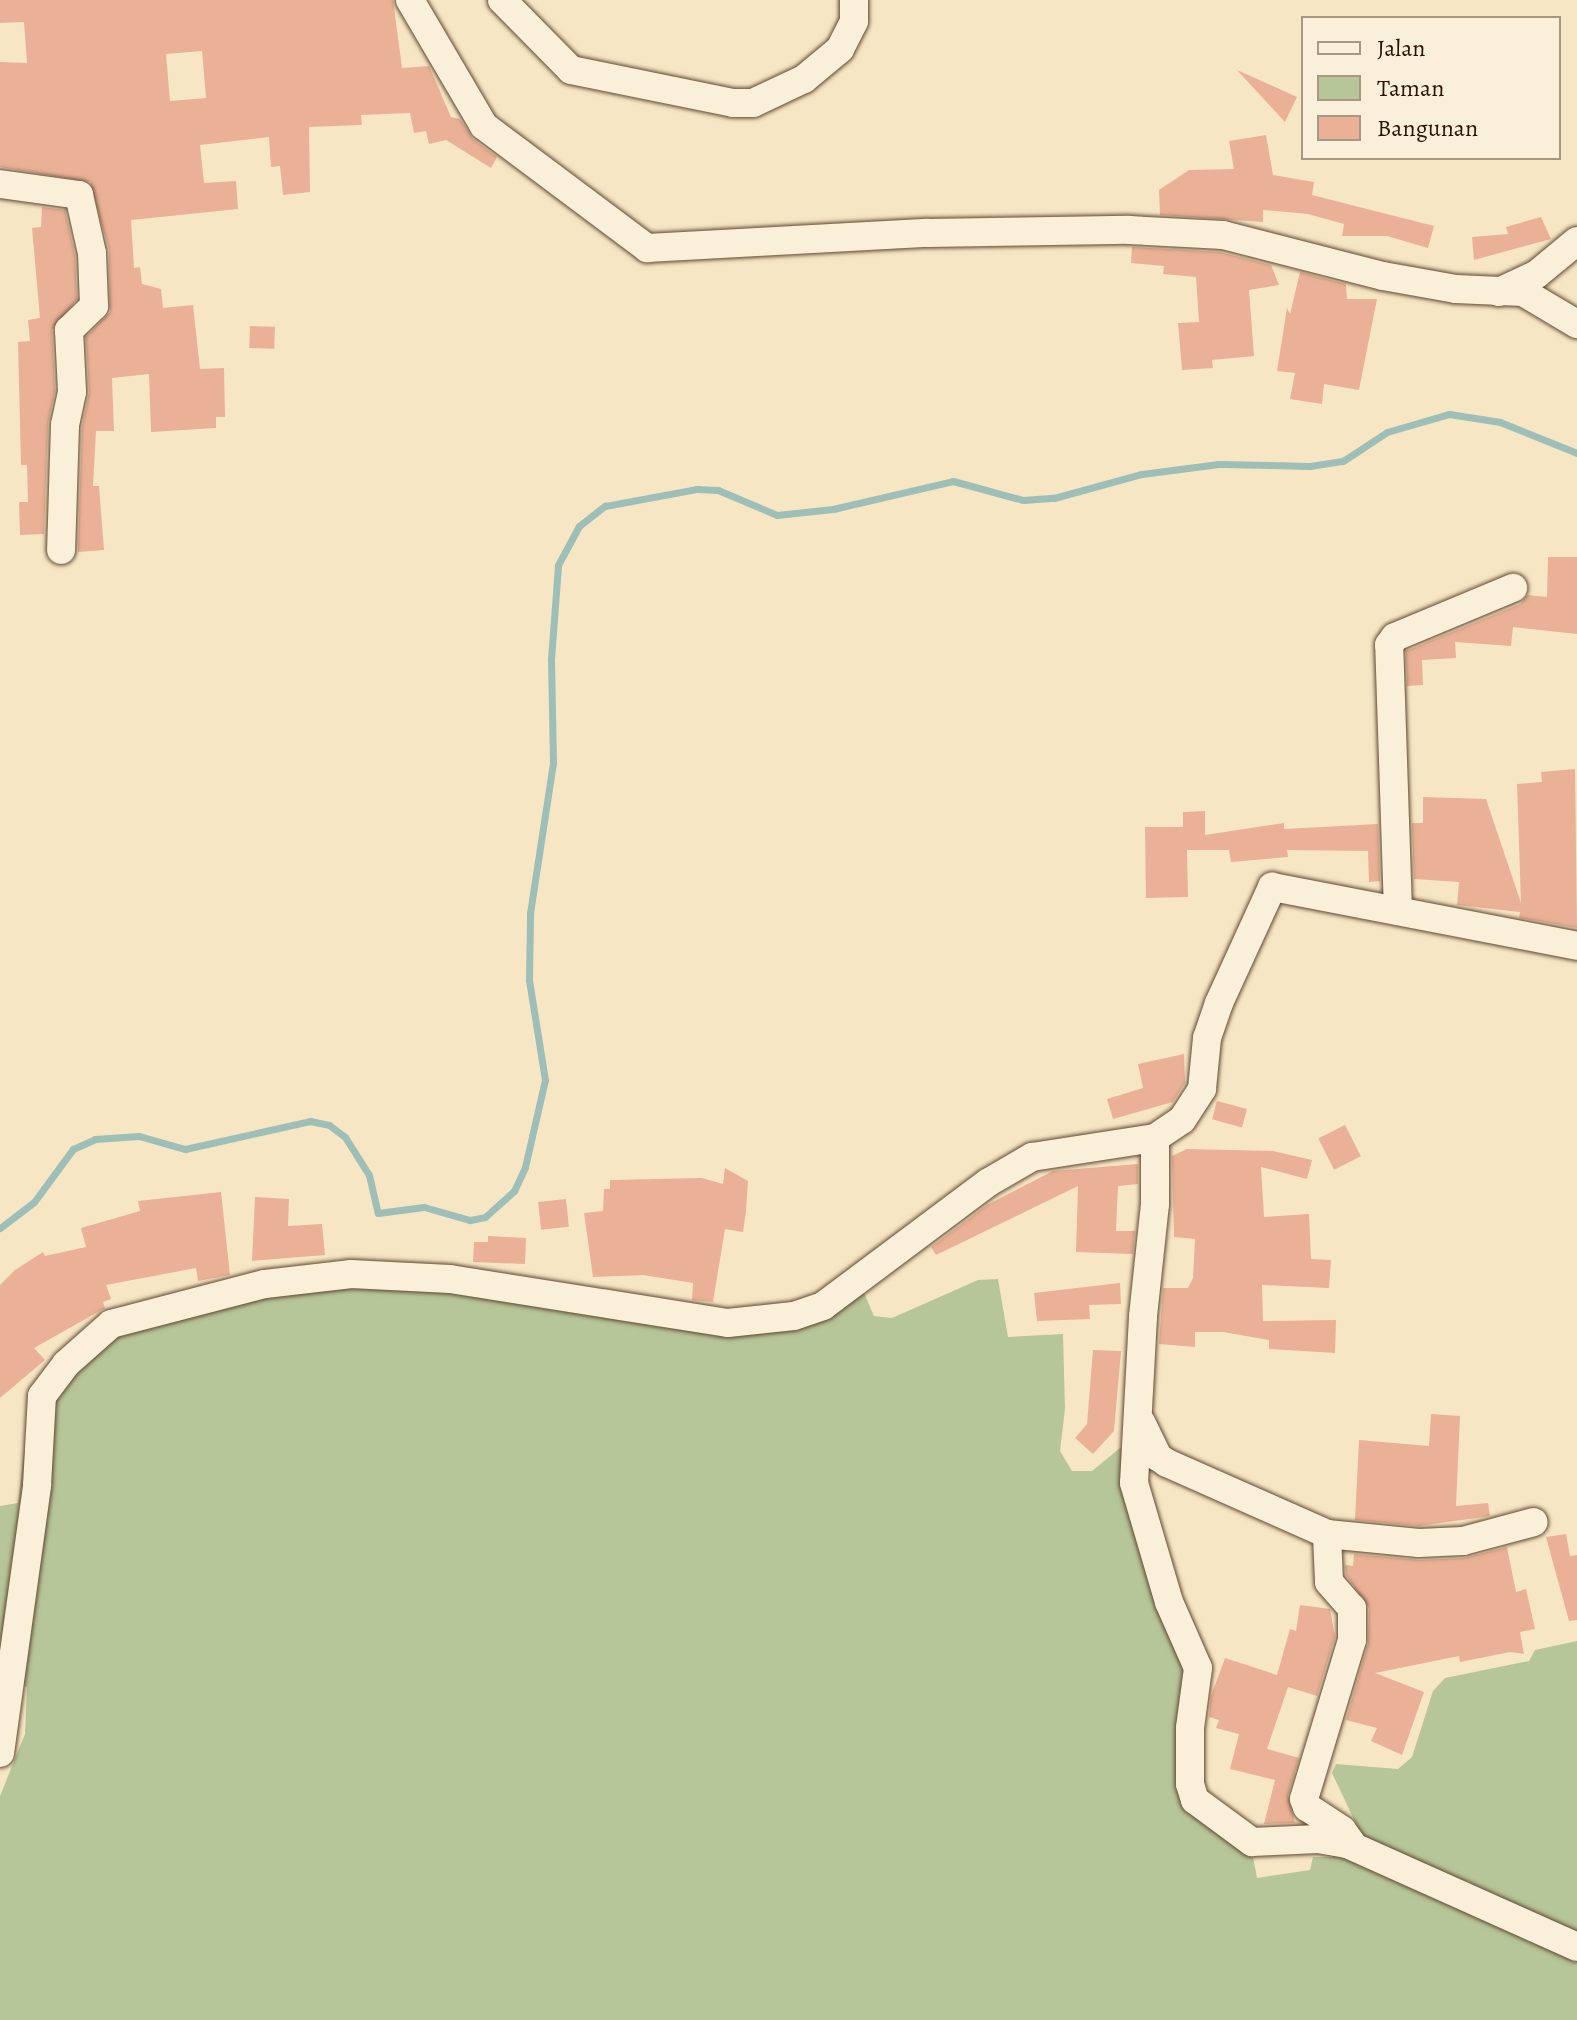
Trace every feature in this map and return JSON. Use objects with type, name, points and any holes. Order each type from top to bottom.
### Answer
[{"type":"street","points":[[410,0],[484,126],[647,248],[928,233],[1129,230],[1223,235],[1383,276],[1540,298],[1577,324]]},
{"type":"street","points":[[502,0],[571,70],[733,103],[753,103],[804,79],[840,49],[854,21],[854,0]]},
{"type":"street","points":[[0,184],[79,195],[89,231],[94,306],[69,330],[73,383],[65,425],[61,550]]},
{"type":"street","points":[[1499,292],[1537,274],[1577,241]]},
{"type":"street","points":[[1398,911],[1389,645],[1395,637],[1513,588]]},
{"type":"street","points":[[0,1753],[37,1485],[42,1396],[66,1364],[111,1324],[265,1284],[351,1274],[450,1279],[728,1323],[770,1321],[823,1306],[977,1190],[1032,1157],[1155,1138],[1193,1109],[1219,1003],[1272,887],[1577,946]]},
{"type":"street","points":[[1155,1138],[1141,1421],[1134,1483],[1169,1602],[1198,1668],[1190,1728],[1195,1800],[1252,1842],[1318,1839],[1355,1847],[1577,1947]]},
{"type":"street","points":[[1141,1421],[1158,1457],[1167,1463],[1327,1534],[1419,1543],[1463,1541],[1534,1522]]},
{"type":"street","points":[[1327,1534],[1329,1582],[1352,1608],[1352,1640],[1304,1799],[1307,1807],[1342,1830],[1355,1847]]},
{"type":"green space","points":[[998,1279],[1008,1337],[1063,1334],[1065,1409],[1060,1451],[1072,1471],[1092,1471],[1120,1448],[1128,1449],[1188,1652],[1186,1785],[1251,1846],[1257,1878],[1310,1870],[1313,1857],[1332,1857],[1357,1826],[1332,1773],[1336,1764],[1398,1769],[1412,1757],[1433,1691],[1445,1678],[1529,1661],[1535,1650],[1577,1641],[1577,2020],[0,2020],[0,1796],[25,1734],[27,1687],[0,1679],[0,1506],[18,1503],[24,1450],[46,1438],[50,1401],[114,1329],[351,1280],[728,1329],[825,1311],[864,1293],[874,1316],[892,1318],[978,1280]]},
{"type":"building","points":[[0,0],[393,0],[402,68],[429,66],[451,117],[460,119],[473,139],[497,157],[491,168],[446,140],[429,144],[426,131],[414,133],[410,113],[361,115],[362,125],[309,127],[310,192],[283,195],[280,166],[271,167],[269,137],[200,145],[204,183],[236,181],[238,209],[131,220],[134,268],[140,267],[142,284],[161,289],[163,308],[193,305],[200,369],[224,368],[225,417],[216,417],[216,428],[151,432],[149,374],[112,378],[114,431],[96,431],[93,486],[99,486],[104,550],[78,552],[82,427],[89,392],[86,337],[110,312],[109,250],[90,182],[0,167],[0,62],[27,63],[24,22],[0,23]],"holes":[[[202,51],[206,98],[170,101],[166,54]]]},
{"type":"building","points":[[1237,70],[1297,97],[1285,122]]},
{"type":"building","points":[[1266,135],[1273,175],[1314,182],[1312,195],[1434,226],[1428,248],[1387,236],[1342,236],[1344,224],[1308,214],[1263,210],[1263,222],[1160,215],[1159,190],[1189,170],[1234,169],[1229,141]]},
{"type":"building","points":[[42,207],[65,210],[75,255],[77,299],[52,330],[55,391],[48,424],[44,534],[20,535],[19,502],[28,502],[27,465],[21,465],[18,342],[30,341],[28,320],[40,318],[32,228],[41,227]]},
{"type":"building","points":[[1541,217],[1551,239],[1474,260],[1472,237],[1508,234],[1506,227]]},
{"type":"building","points":[[1132,247],[1220,252],[1271,265],[1279,285],[1249,290],[1254,356],[1212,360],[1213,368],[1182,370],[1178,323],[1199,322],[1196,277],[1163,274],[1164,266],[1131,263]]},
{"type":"building","points":[[1300,272],[1346,284],[1347,299],[1377,299],[1359,390],[1324,384],[1322,404],[1290,399],[1295,373],[1277,371],[1287,308],[1290,314]]},
{"type":"building","points":[[250,326],[275,327],[274,349],[249,348]]},
{"type":"building","points":[[1548,557],[1577,557],[1577,634],[1513,627],[1511,646],[1455,642],[1456,658],[1422,660],[1423,685],[1407,686],[1406,651],[1520,604],[1528,595],[1547,597]]},
{"type":"building","points":[[1575,769],[1577,928],[1519,918],[1520,912],[1457,905],[1459,882],[1414,879],[1412,823],[1423,823],[1423,797],[1486,799],[1521,903],[1517,784],[1542,782],[1541,772]]},
{"type":"building","points":[[1205,811],[1205,835],[1284,823],[1284,829],[1378,824],[1380,881],[1369,882],[1368,851],[1287,850],[1288,857],[1231,862],[1229,850],[1187,850],[1188,897],[1146,898],[1145,827],[1183,827],[1183,812]]},
{"type":"building","points":[[1184,1054],[1185,1083],[1173,1102],[1113,1119],[1107,1099],[1143,1088],[1138,1064]]},
{"type":"building","points":[[1217,1101],[1247,1109],[1242,1127],[1212,1119]]},
{"type":"building","points":[[1345,1125],[1361,1156],[1334,1170],[1318,1139]]},
{"type":"building","points":[[1187,1149],[1273,1151],[1312,1160],[1307,1179],[1261,1167],[1264,1217],[1309,1214],[1311,1259],[1331,1260],[1329,1288],[1262,1285],[1263,1321],[1336,1320],[1335,1353],[1269,1349],[1269,1340],[1223,1332],[1195,1332],[1195,1347],[1159,1344],[1163,1288],[1188,1288],[1193,1278],[1195,1239],[1174,1237],[1172,1156]]},
{"type":"building","points":[[1138,1164],[1138,1184],[1118,1186],[1116,1231],[1135,1231],[1133,1254],[1076,1252],[1078,1186],[936,1255],[931,1247],[987,1205],[1053,1171]]},
{"type":"building","points":[[725,1168],[748,1181],[746,1211],[743,1232],[725,1229],[713,1302],[692,1300],[693,1283],[643,1275],[593,1277],[584,1213],[603,1211],[604,1189],[610,1189],[610,1180],[702,1178],[723,1184]]},
{"type":"building","points":[[221,1192],[230,1275],[198,1281],[196,1268],[106,1285],[111,1299],[103,1302],[105,1308],[34,1348],[45,1360],[0,1398],[0,1285],[15,1270],[43,1252],[45,1256],[86,1247],[81,1228],[140,1211],[138,1201]]},
{"type":"building","points":[[255,1197],[289,1199],[288,1226],[322,1224],[325,1255],[252,1261]]},
{"type":"building","points":[[566,1199],[569,1227],[541,1230],[538,1202]]},
{"type":"building","points":[[488,1236],[526,1238],[525,1264],[473,1262],[474,1242],[488,1242]]},
{"type":"building","points":[[1120,1283],[1121,1304],[1089,1305],[1090,1319],[1037,1321],[1034,1293]]},
{"type":"building","points":[[1093,1350],[1121,1351],[1114,1431],[1093,1454],[1075,1438],[1087,1424]]},
{"type":"building","points":[[1431,1414],[1460,1416],[1456,1506],[1488,1503],[1490,1516],[1419,1526],[1355,1520],[1359,1440],[1429,1446]]},
{"type":"building","points":[[1566,1534],[1570,1556],[1577,1555],[1577,1620],[1569,1621],[1546,1537]]},
{"type":"building","points":[[1507,1547],[1516,1592],[1526,1589],[1535,1629],[1520,1632],[1524,1654],[1510,1652],[1460,1662],[1459,1656],[1375,1673],[1424,1692],[1402,1755],[1371,1741],[1377,1728],[1346,1720],[1368,1644],[1369,1608],[1346,1575],[1345,1565],[1353,1566],[1354,1554],[1420,1560],[1464,1558]]},
{"type":"building","points":[[1300,1605],[1330,1609],[1335,1637],[1317,1696],[1288,1687],[1267,1749],[1299,1758],[1288,1795],[1295,1823],[1264,1824],[1275,1780],[1230,1769],[1239,1734],[1216,1728],[1219,1720],[1209,1717],[1211,1696],[1225,1658],[1277,1675],[1290,1629],[1296,1631]]},
{"type":"waterway","points":[[0,1228],[34,1202],[73,1149],[95,1139],[139,1136],[185,1149],[310,1121],[329,1125],[345,1137],[369,1175],[378,1213],[424,1207],[470,1220],[485,1217],[514,1191],[525,1167],[545,1080],[529,980],[530,913],[553,763],[551,659],[558,565],[579,526],[605,506],[697,489],[718,490],[777,515],[833,509],[953,481],[1023,500],[1054,498],[1142,474],[1218,464],[1310,466],[1343,461],[1387,432],[1449,414],[1500,422],[1577,453]]}]
